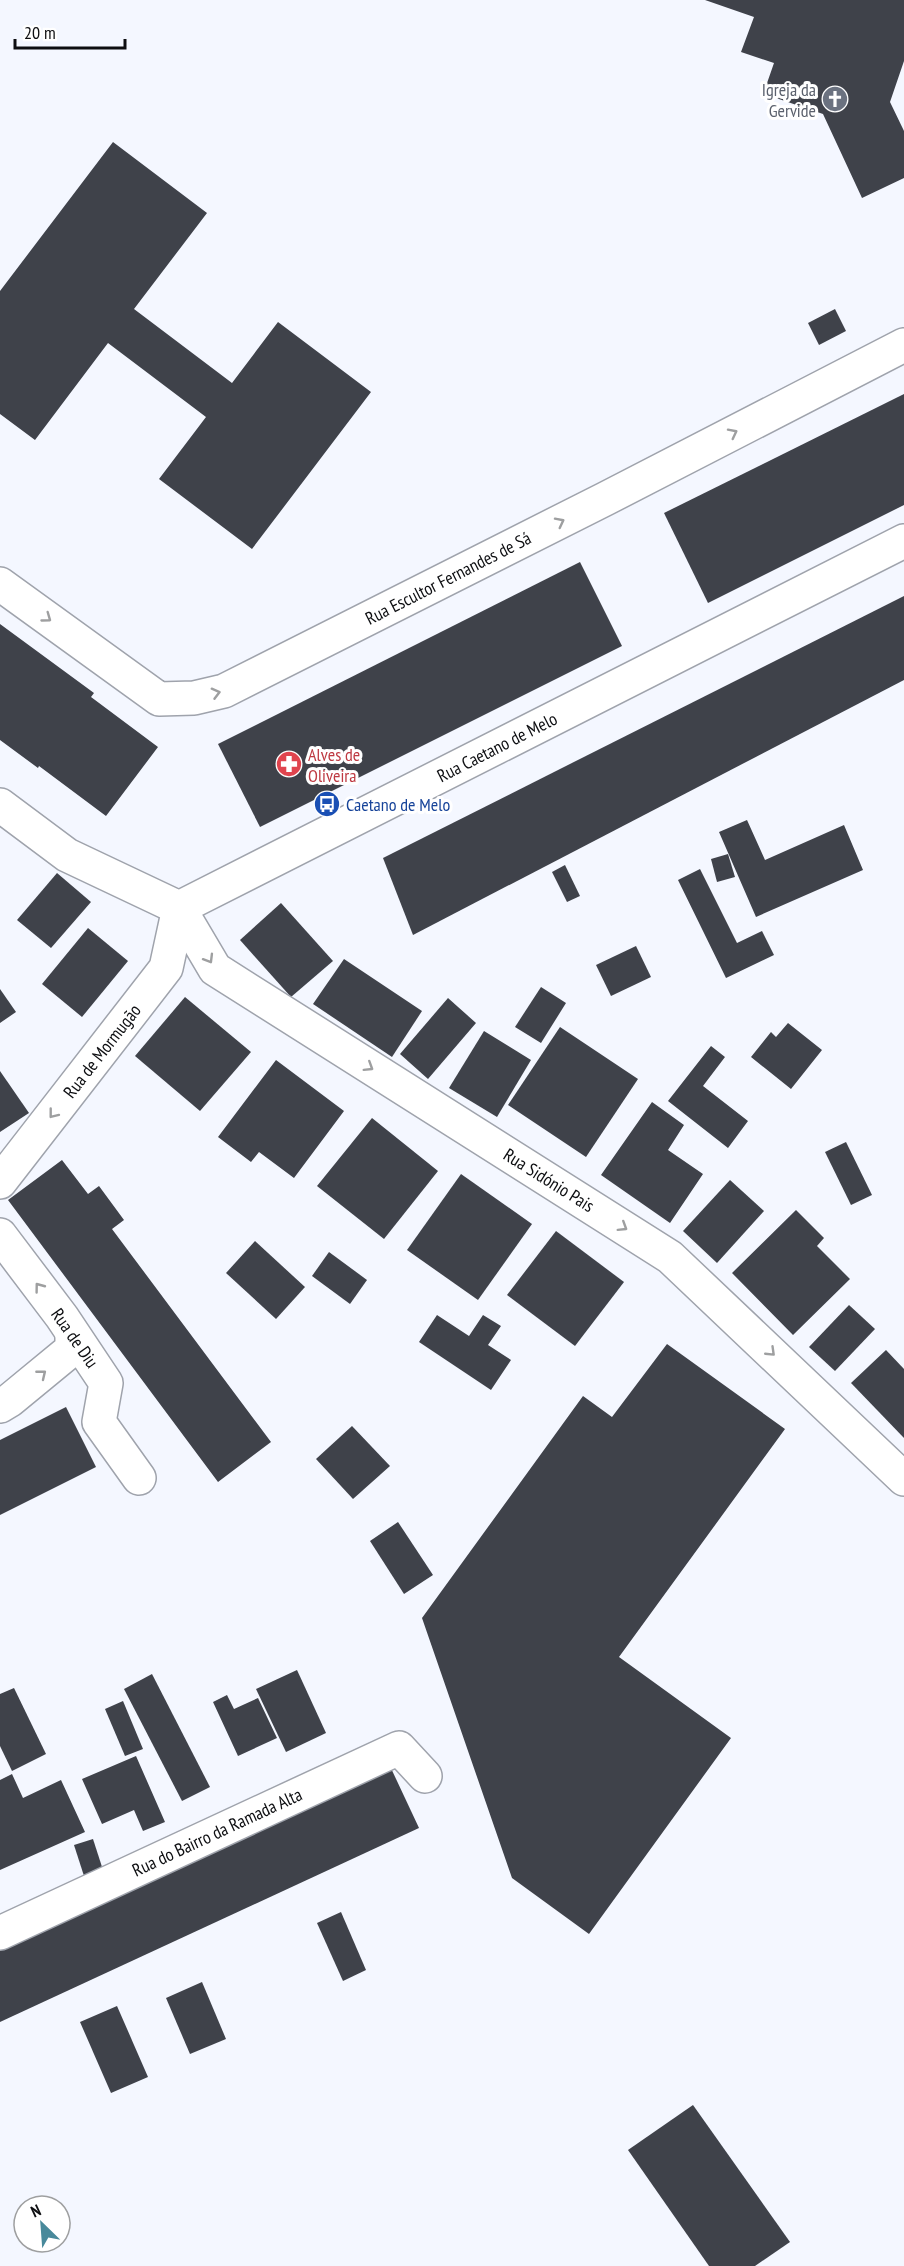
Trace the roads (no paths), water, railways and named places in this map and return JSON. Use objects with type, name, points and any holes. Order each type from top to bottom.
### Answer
[{"type":"street","name":"Rua Escultor Fernandes de Sá","points":[[0,584],[159,699],[194,698],[224,691],[584,510],[904,345]]},
{"type":"street","name":"Rua Caetano de Melo","points":[[179,908],[904,541]]},
{"type":"street","points":[[0,805],[67,855],[179,908]]},
{"type":"street","name":"Rua de Mormugão","points":[[0,1182],[166,968],[179,908]]},
{"type":"street","name":"Rua Sidónio Pais","points":[[179,908],[215,969],[670,1257],[904,1479]]},
{"type":"street","name":"Rua de Diu","points":[[0,1235],[62,1317],[106,1383],[99,1422],[139,1478]]},
{"type":"street","points":[[0,1406],[72,1350],[72,1335]]},
{"type":"street","name":"Rua do Bairro da Ramada Alta","points":[[0,1933],[399,1748],[425,1776]]},
{"type":"place","name":"Igreja da Gervide","points":[[835,99]]},
{"type":"place","name":"Alves de Oliveira","points":[[289,764]]},
{"type":"place","name":"Caetano de Melo","points":[[327,804]]}]
